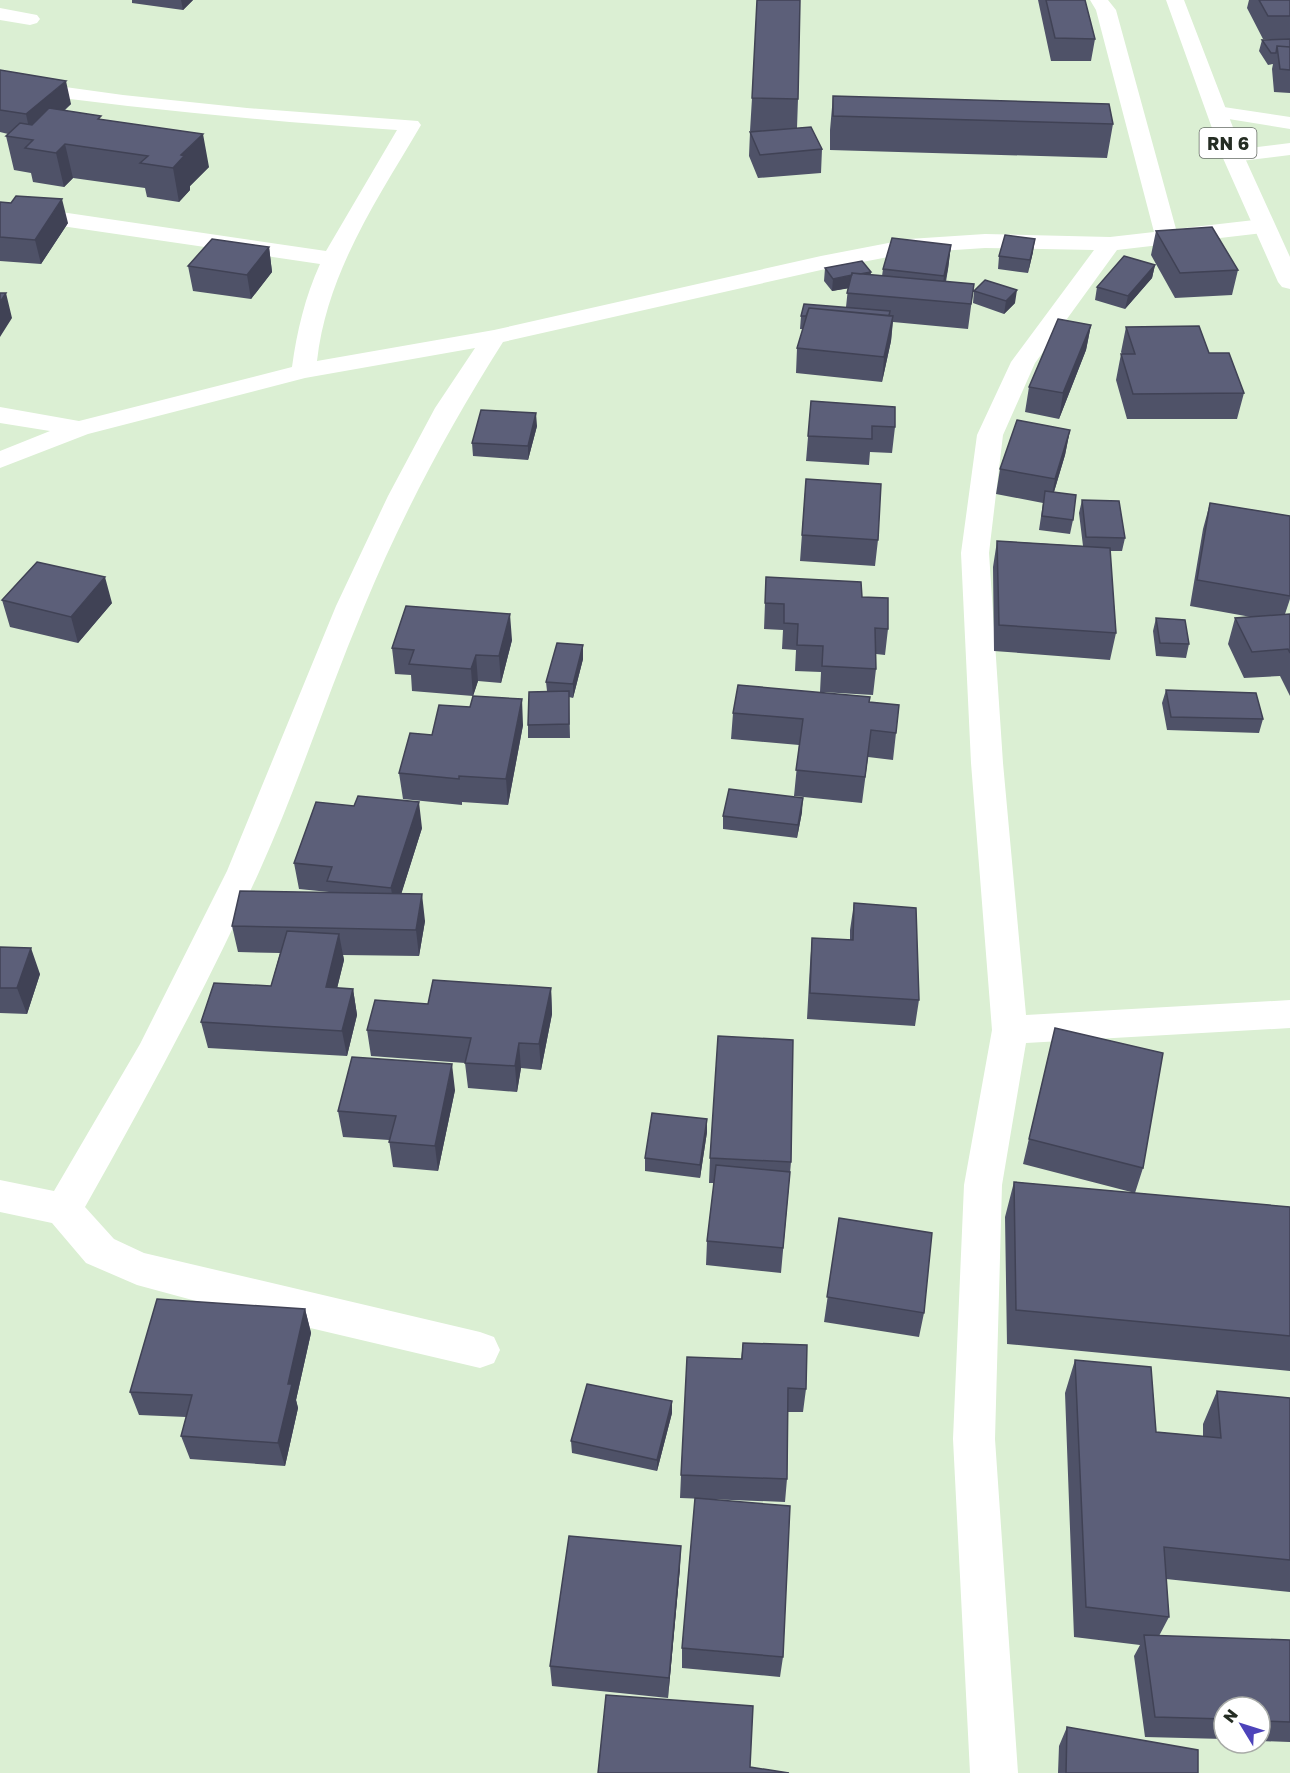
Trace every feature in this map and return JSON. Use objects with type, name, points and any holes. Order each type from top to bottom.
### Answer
[{"type":"street","points":[[1099,0],[1106,10],[1167,238]]},
{"type":"street","name":"RN 6","points":[[1175,0],[1233,156],[1290,282]]},
{"type":"street","points":[[0,14],[30,19]]},
{"type":"street","points":[[0,84],[123,101],[247,114],[411,125],[332,259],[312,317],[306,343],[304,371]]},
{"type":"street","points":[[1217,112],[1290,123]]},
{"type":"street","points":[[1233,156],[1290,149]]},
{"type":"street","points":[[0,210],[332,259]]},
{"type":"street","points":[[0,460],[79,429],[304,371],[494,337],[821,262],[909,246],[985,241],[1110,244],[1263,226]]},
{"type":"street","points":[[994,1773],[974,1438],[983,1185],[1010,1030],[987,763],[975,553],[990,435],[1023,362],[1110,244]]},
{"type":"street","points":[[64,1209],[154,1052],[243,871],[350,606],[401,496],[448,408],[494,337]]},
{"type":"street","points":[[0,415],[79,429]]},
{"type":"street","points":[[1010,1030],[1290,1014]]},
{"type":"street","points":[[0,1196],[64,1209],[100,1251],[137,1268],[196,1284],[480,1350]]},
{"type":"building","points":[[757,0],[800,0],[798,99],[752,98]]},
{"type":"building","points":[[1046,0],[1085,0],[1095,39],[1055,38]]},
{"type":"building","points":[[1259,0],[1290,0],[1290,16],[1268,16]]},
{"type":"building","points":[[1290,39],[1290,47],[1277,46],[1276,53],[1271,53],[1262,40]]},
{"type":"building","points":[[1277,46],[1290,47],[1290,70],[1280,69]]},
{"type":"building","points":[[0,70],[66,81],[26,114],[0,110]]},
{"type":"building","points":[[833,96],[1109,104],[1113,124],[833,116]]},
{"type":"building","points":[[49,108],[101,116],[98,119],[203,134],[181,155],[184,156],[173,168],[140,163],[148,156],[65,144],[56,153],[25,148],[33,140],[6,136],[20,123],[32,125]]},
{"type":"building","points":[[811,127],[822,149],[760,155],[750,132]]},
{"type":"building","points":[[16,196],[62,199],[35,240],[0,237],[0,202],[11,203]]},
{"type":"building","points":[[1212,227],[1238,270],[1180,273],[1156,231]]},
{"type":"building","points":[[1005,235],[1035,239],[1030,260],[999,256]]},
{"type":"building","points":[[892,238],[951,245],[944,276],[883,269]]},
{"type":"building","points":[[212,239],[269,247],[247,275],[188,266]]},
{"type":"building","points":[[1124,256],[1155,265],[1128,296],[1097,287]]},
{"type":"building","points":[[862,261],[871,272],[852,273],[852,275],[833,279],[825,268]]},
{"type":"building","points":[[852,273],[974,284],[971,304],[847,293]]},
{"type":"building","points":[[985,280],[1017,290],[1006,301],[974,291]]},
{"type":"building","points":[[0,293],[6,293],[0,302]]},
{"type":"building","points":[[804,304],[890,311],[889,316],[809,308],[806,316],[801,316]]},
{"type":"building","points":[[809,308],[893,316],[884,357],[797,348]]},
{"type":"building","points":[[1058,319],[1091,325],[1063,393],[1029,387]]},
{"type":"building","points":[[1199,326],[1209,353],[1229,353],[1244,393],[1133,394],[1121,354],[1135,354],[1126,327]]},
{"type":"building","points":[[811,401],[895,407],[895,427],[872,426],[872,439],[808,436]]},
{"type":"building","points":[[481,410],[536,413],[528,446],[472,443]]},
{"type":"building","points":[[1017,420],[1070,430],[1055,479],[1000,469]]},
{"type":"building","points":[[806,479],[881,484],[878,540],[802,535]]},
{"type":"building","points":[[1045,491],[1076,495],[1073,520],[1042,516]]},
{"type":"building","points":[[1082,500],[1119,501],[1125,538],[1086,537]]},
{"type":"building","points":[[1210,503],[1290,516],[1290,596],[1197,580]]},
{"type":"building","points":[[997,541],[1110,548],[1116,633],[999,625]]},
{"type":"building","points":[[37,562],[105,577],[71,617],[2,600]]},
{"type":"building","points":[[766,577],[861,582],[862,597],[888,598],[888,629],[875,628],[876,669],[822,666],[823,646],[797,645],[798,624],[784,623],[784,604],[765,603]]},
{"type":"building","points":[[406,606],[510,614],[499,656],[476,655],[471,669],[409,664],[414,650],[392,648]]},
{"type":"building","points":[[1290,614],[1290,653],[1288,649],[1252,652],[1235,618]]},
{"type":"building","points":[[1156,618],[1185,620],[1189,644],[1160,643]]},
{"type":"building","points":[[557,643],[583,645],[573,684],[546,682]]},
{"type":"building","points":[[738,685],[870,697],[869,702],[899,705],[896,733],[871,730],[865,777],[796,770],[803,719],[733,713]]},
{"type":"building","points":[[1166,690],[1256,693],[1263,719],[1171,717]]},
{"type":"building","points":[[569,691],[569,724],[528,725],[529,692]]},
{"type":"building","points":[[473,696],[522,699],[506,779],[459,776],[459,779],[399,773],[410,733],[432,735],[439,705],[470,707]]},
{"type":"building","points":[[729,789],[803,798],[798,825],[723,816]]},
{"type":"building","points":[[358,796],[419,802],[391,888],[327,881],[332,867],[294,863],[316,802],[354,806]]},
{"type":"building","points":[[240,891],[422,894],[416,930],[232,926]]},
{"type":"building","points":[[854,903],[916,908],[919,1000],[810,993],[812,938],[853,940]]},
{"type":"building","points":[[287,931],[339,934],[326,987],[353,989],[342,1031],[201,1022],[214,983],[271,986]]},
{"type":"building","points":[[0,947],[31,948],[17,988],[0,988]]},
{"type":"building","points":[[433,980],[551,988],[539,1044],[519,1043],[515,1066],[465,1063],[471,1038],[367,1030],[375,1000],[428,1004]]},
{"type":"building","points":[[1055,1028],[1163,1053],[1143,1168],[1029,1139]]},
{"type":"building","points":[[718,1036],[793,1040],[791,1162],[710,1158]]},
{"type":"building","points":[[352,1057],[452,1064],[435,1146],[389,1142],[396,1116],[338,1111]]},
{"type":"building","points":[[652,1113],[707,1119],[700,1165],[645,1158]]},
{"type":"building","points":[[716,1165],[790,1172],[783,1248],[707,1241]]},
{"type":"building","points":[[1014,1182],[1290,1207],[1290,1336],[1016,1310]]},
{"type":"building","points":[[839,1218],[932,1233],[924,1313],[827,1297]]},
{"type":"building","points":[[157,1299],[305,1309],[288,1384],[292,1384],[278,1443],[181,1436],[192,1395],[130,1392]]},
{"type":"building","points":[[743,1343],[807,1345],[806,1389],[788,1388],[787,1479],[681,1475],[687,1357],[742,1359]]},
{"type":"building","points":[[1075,1360],[1151,1367],[1156,1432],[1221,1438],[1217,1391],[1290,1398],[1290,1560],[1164,1547],[1169,1617],[1086,1607]]},
{"type":"building","points":[[587,1384],[672,1401],[657,1460],[571,1441]]},
{"type":"building","points":[[695,1498],[790,1506],[783,1657],[682,1648]]},
{"type":"building","points":[[569,1536],[681,1546],[669,1678],[550,1666]]},
{"type":"building","points":[[1144,1635],[1290,1640],[1290,1722],[1272,1721],[1272,1695],[1212,1695],[1212,1719],[1155,1717]]},
{"type":"building","points":[[606,1695],[753,1706],[750,1767],[789,1773],[598,1773]]},
{"type":"building","points":[[1067,1727],[1198,1750],[1198,1773],[1066,1773]]}]
